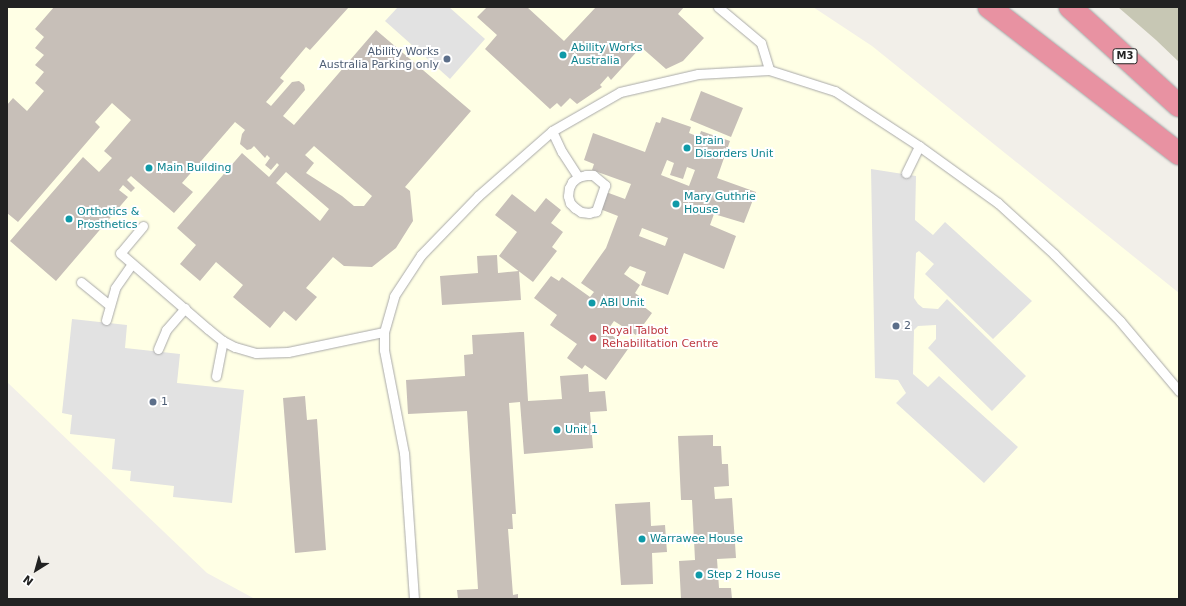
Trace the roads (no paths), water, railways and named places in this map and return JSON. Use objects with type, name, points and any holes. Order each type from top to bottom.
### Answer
[{"type":"highway","points":[[989,7],[1179,154]]},
{"type":"highway","name":"M3","points":[[1070,7],[1179,106]]},
{"type":"lane","points":[[718,7],[761,43],[769,70]]},
{"type":"lane","points":[[414,599],[404,453],[387,370],[384,332],[394,296],[421,255],[478,196],[552,131],[620,92],[698,74],[769,70],[835,92],[919,146],[998,203],[1054,254],[1120,321],[1179,391]]},
{"type":"lane","points":[[552,131],[562,152],[578,177]]},
{"type":"lane","points":[[906,173],[919,146]]},
{"type":"lane","points":[[586,175],[593,176],[605,185],[596,211],[581,212],[570,203],[568,196],[569,188],[572,182],[578,177],[586,175]]},
{"type":"lane","points":[[143,226],[120,253],[223,341],[236,347],[256,353],[288,352],[384,332]]},
{"type":"lane","points":[[106,320],[115,288],[132,264]]},
{"type":"lane","points":[[81,282],[109,305]]},
{"type":"lane","points":[[158,349],[166,330],[185,308]]},
{"type":"lane","points":[[216,376],[223,341]]},
{"type":"place","name":"Ability Works Australia","points":[[563,55]]},
{"type":"place","name":"Ability Works Australia Parking only","points":[[447,59]]},
{"type":"place","name":"Brain Disorders Unit","points":[[687,148]]},
{"type":"place","name":"Main Building","points":[[149,168]]},
{"type":"place","name":"Mary Guthrie House","points":[[676,204]]},
{"type":"place","name":"Orthotics & Prosthetics","points":[[69,219]]},
{"type":"place","name":"ABI Unit","points":[[592,303]]},
{"type":"place","name":"2","points":[[896,326]]},
{"type":"place","name":"Royal Talbot Rehabilitation Centre","points":[[593,338]]},
{"type":"place","name":"1","points":[[153,402]]},
{"type":"place","name":"Unit 1","points":[[557,430]]},
{"type":"place","name":"Warrawee House","points":[[642,539]]},
{"type":"place","name":"Step 2 House","points":[[699,575]]}]
